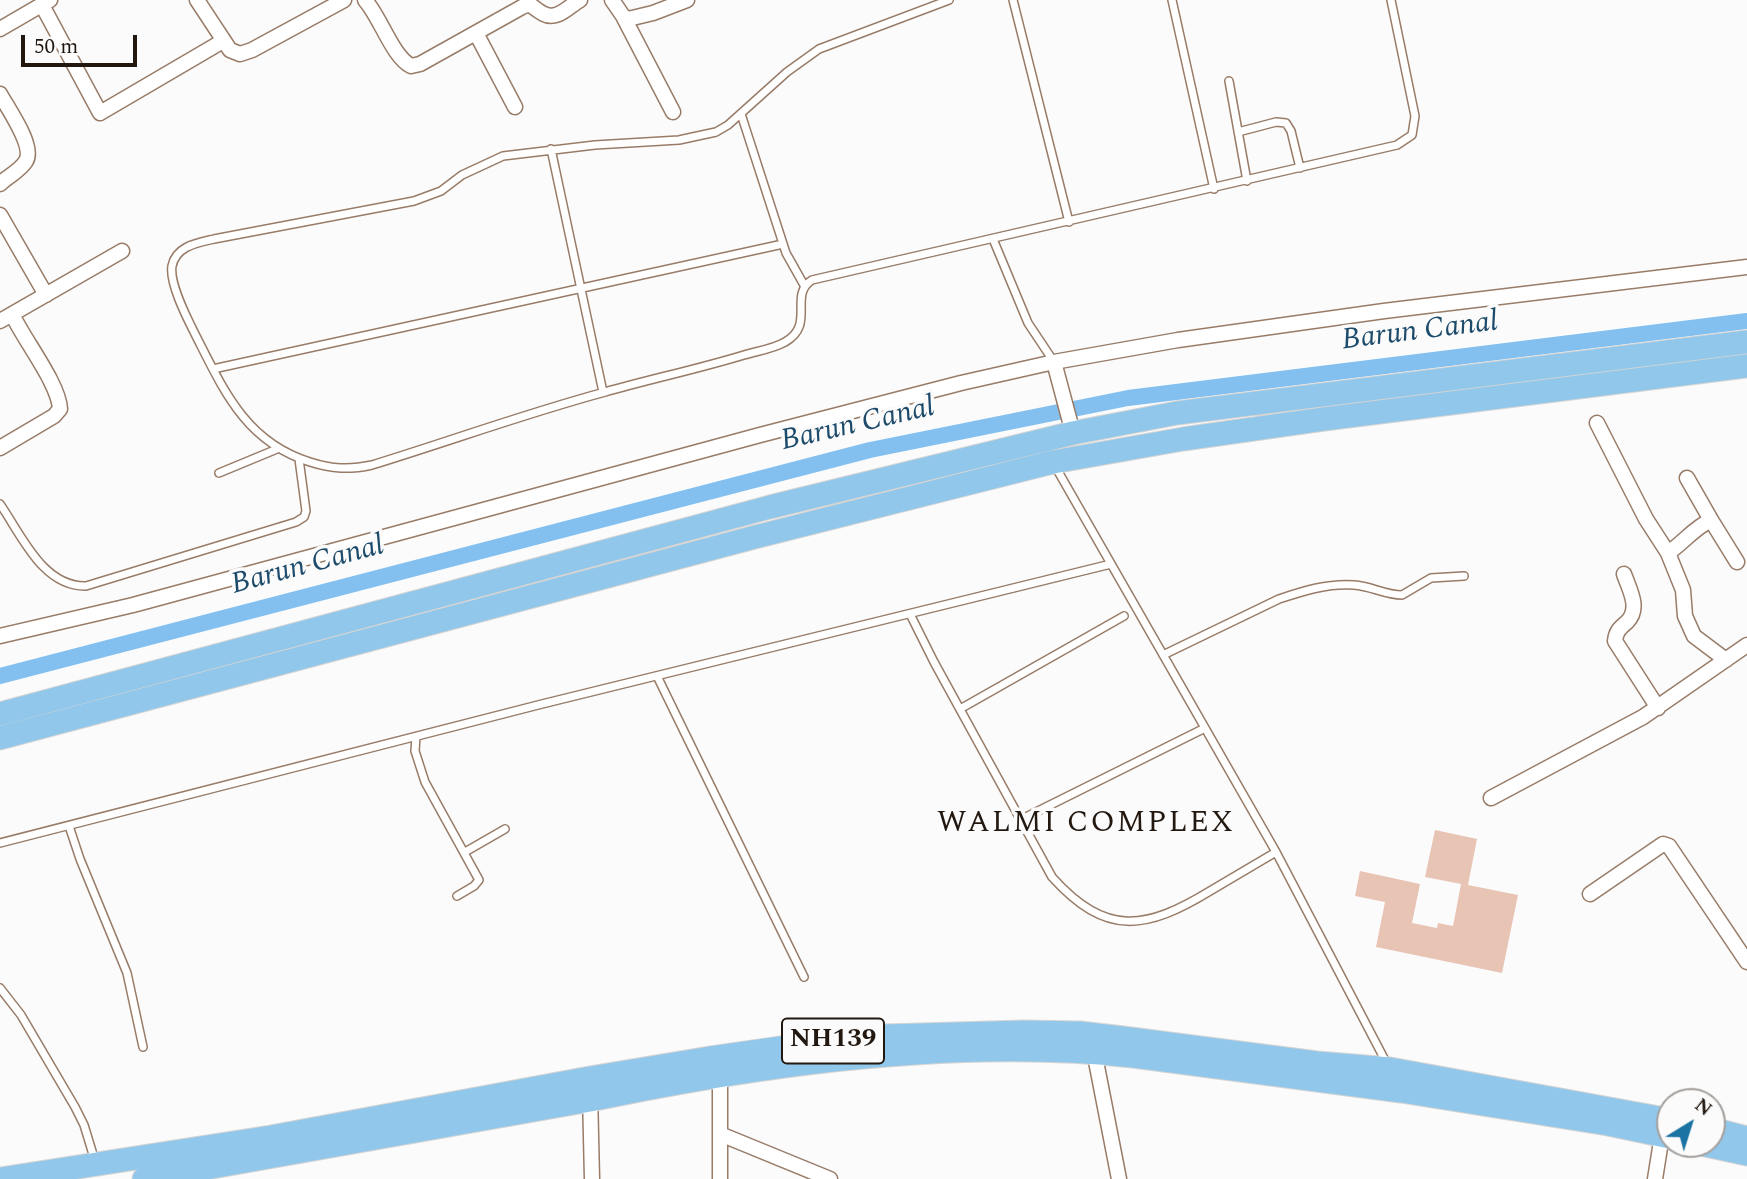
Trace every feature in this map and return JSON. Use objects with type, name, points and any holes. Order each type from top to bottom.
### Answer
[{"type":"highway","points":[[0,713],[1071,426],[1747,342]]},
{"type":"highway","points":[[0,738],[741,541],[1053,462],[1183,439],[1324,419],[1747,366]]},
{"type":"highway","name":"NH139","points":[[156,1178],[815,1043],[884,1036],[1025,1032],[1091,1034],[1317,1063],[1390,1069],[1656,1128]]},
{"type":"highway","name":"NH139","points":[[1,1179],[590,1089],[654,1086],[927,1052],[1094,1051],[1401,1091],[1656,1130]]},
{"type":"highway","points":[[1726,1133],[1747,1138]]},
{"type":"highway","points":[[1726,1149],[1747,1154]]},
{"type":"street","points":[[197,0],[230,50],[240,54],[253,50],[344,0]]},
{"type":"street","points":[[365,0],[382,23],[400,57],[411,66],[420,64],[529,4],[545,15],[553,16],[580,0]]},
{"type":"street","points":[[612,0],[673,112]]},
{"type":"street","points":[[622,16],[628,19],[638,18],[687,0]]},
{"type":"street","points":[[0,29],[46,2],[100,113],[223,41]]},
{"type":"street","points":[[476,33],[515,107]]},
{"type":"street","points":[[0,94],[27,144],[29,153],[25,162],[0,184]]},
{"type":"street","points":[[1,219],[46,295]]},
{"type":"street","points":[[0,448],[54,416],[60,409],[53,387],[20,333],[6,318],[122,251]]},
{"type":"street","points":[[0,636],[133,605],[961,383],[1056,368],[1178,340],[1371,313],[1747,267]]},
{"type":"street","points":[[1056,368],[1071,426]]},
{"type":"street","points":[[1597,423],[1641,512],[1668,553],[1683,590],[1685,615],[1694,636],[1726,660]]},
{"type":"street","points":[[1687,478],[1737,562]]},
{"type":"street","points":[[1668,553],[1696,528],[1711,520]]},
{"type":"street","points":[[1624,574],[1634,610],[1631,617],[1619,628],[1615,641],[1658,708]]},
{"type":"street","points":[[1491,798],[1658,708],[1747,645]]},
{"type":"street","points":[[1590,894],[1663,844],[1669,846],[1747,962]]},
{"type":"street","points":[[1094,1051],[1119,1179]]},
{"type":"street","points":[[720,1076],[720,1179]]},
{"type":"street","points":[[590,1089],[592,1179]]},
{"type":"street","points":[[720,1134],[831,1179]]},
{"type":"street","points":[[1655,1179],[1661,1158]]},
{"type":"lane","points":[[949,0],[819,49],[787,72],[741,114],[716,132],[679,140],[525,152],[492,160],[462,175],[441,191],[415,201],[214,239],[182,249],[172,264],[172,275],[187,318],[239,412],[264,440],[299,459],[342,470],[359,468],[603,392],[723,362],[783,343],[793,337],[800,328],[801,293],[804,285],[812,280],[1397,145],[1412,135],[1415,116],[1391,0]]},
{"type":"lane","points":[[1013,0],[1069,222]]},
{"type":"lane","points":[[1172,0],[1214,189]]},
{"type":"lane","points":[[1229,81],[1247,181]]},
{"type":"lane","points":[[741,114],[783,244],[804,285]]},
{"type":"lane","points":[[1238,132],[1276,122],[1286,123],[1291,131],[1300,168]]},
{"type":"lane","points":[[551,149],[603,392]]},
{"type":"lane","points":[[993,239],[1028,323],[1056,368]]},
{"type":"lane","points":[[213,369],[783,244]]},
{"type":"lane","points":[[219,473],[277,449]]},
{"type":"lane","points":[[0,505],[51,575],[72,586],[86,586],[296,522],[304,517],[306,511],[299,459]]},
{"type":"lane","points":[[1053,462],[1276,852],[1401,1091]]},
{"type":"lane","points":[[0,843],[1111,564]]},
{"type":"lane","points":[[1163,655],[1279,599],[1307,591],[1354,585],[1402,595],[1431,578],[1464,576]]},
{"type":"lane","points":[[910,614],[1052,877],[1072,899],[1118,920],[1151,920],[1185,906],[1276,852]]},
{"type":"lane","points":[[960,709],[1124,616]]},
{"type":"lane","points":[[657,676],[804,977]]},
{"type":"lane","points":[[1020,820],[1205,727]]},
{"type":"lane","points":[[416,737],[415,751],[425,782],[479,880],[457,896]]},
{"type":"lane","points":[[69,826],[127,973],[143,1047]]},
{"type":"lane","points":[[465,852],[505,829]]},
{"type":"lane","points":[[0,988],[21,1015],[75,1107],[97,1165]]},
{"type":"building","points":[[1435,830],[1477,839],[1468,885],[1518,895],[1502,973],[1376,947],[1385,902],[1355,896],[1360,871],[1420,884],[1412,923],[1437,928],[1438,923],[1453,926],[1461,884],[1425,877]]},
{"type":"waterway","name":"Barun Canal","points":[[0,676],[870,450],[1128,398],[1747,321]]},
{"type":"district","name":"WALMI COMPLEX","points":[[1086,825]]}]
